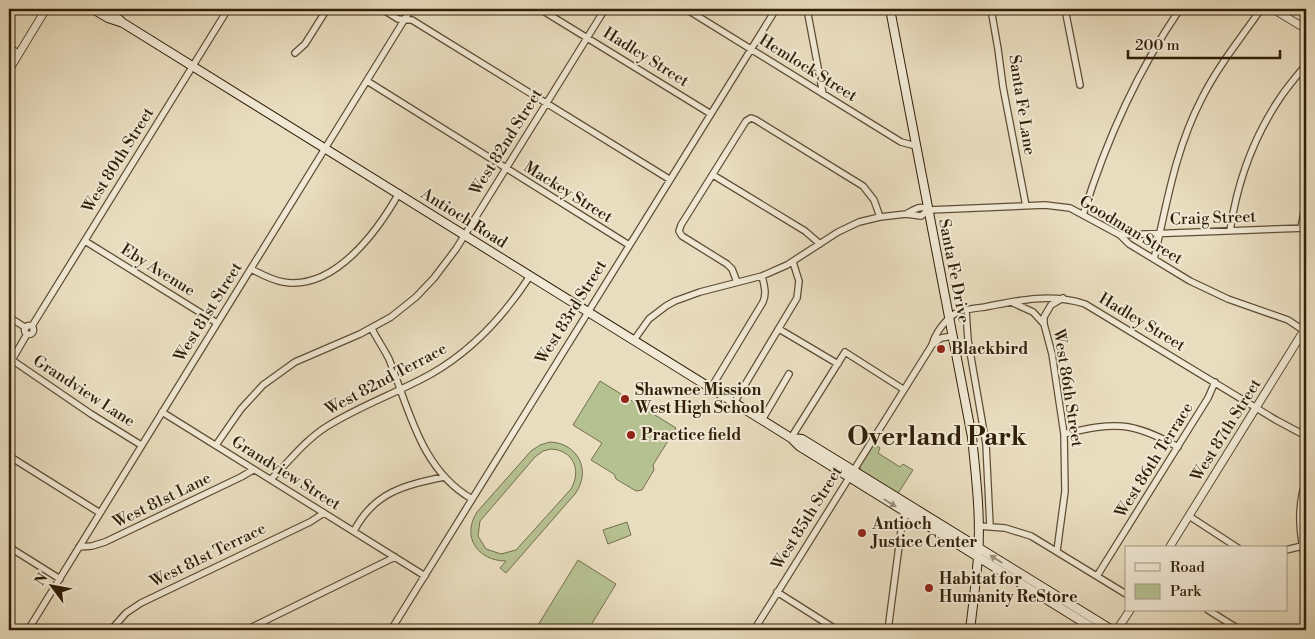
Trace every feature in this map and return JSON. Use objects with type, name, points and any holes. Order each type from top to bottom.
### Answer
[{"type":"main road","name":"Antioch Road","points":[[93,9],[108,18],[122,23],[399,193],[734,402],[791,438],[800,446],[851,473],[978,557],[1096,630]]},
{"type":"main road","name":"Antioch Road","points":[[107,9],[122,23]]},
{"type":"main road","name":"Santa Fe Drive","points":[[890,9],[972,437],[977,480],[978,557],[970,630]]},
{"type":"main road","name":"Antioch Road","points":[[909,510],[978,548],[1112,630]]},
{"type":"street","points":[[9,70],[46,9]]},
{"type":"street","name":"West 80th Street","points":[[10,362],[28,329],[85,241],[228,9]]},
{"type":"street","points":[[295,53],[305,44],[327,9]]},
{"type":"street","points":[[382,9],[398,19],[412,20],[669,179]]},
{"type":"street","name":"West 81st Street","points":[[28,630],[411,9]]},
{"type":"street","name":"Hadley Street","points":[[540,9],[711,114]]},
{"type":"street","name":"West 82nd Street","points":[[216,446],[246,403],[263,385],[278,373],[311,354],[372,329],[404,307],[434,278],[445,265],[465,234],[605,9]]},
{"type":"street","name":"Hemlock Street","points":[[686,9],[901,142],[916,146]]},
{"type":"street","name":"West 83rd Street","points":[[391,630],[776,9]]},
{"type":"street","points":[[807,9],[823,94]]},
{"type":"street","name":"Santa Fe Lane","points":[[991,9],[1002,87],[1026,206]]},
{"type":"street","points":[[1065,9],[1080,85]]},
{"type":"street","points":[[1083,215],[1102,157],[1125,102],[1147,60],[1180,9]]},
{"type":"street","points":[[1154,259],[1173,171],[1190,123],[1218,70],[1261,9]]},
{"type":"street","points":[[1273,9],[1306,29]]},
{"type":"street","points":[[9,47],[19,54]]},
{"type":"street","points":[[1230,231],[1238,189],[1250,153],[1268,117],[1306,64]]},
{"type":"street","name":"Mackey Street","points":[[367,81],[629,245]]},
{"type":"street","points":[[738,282],[732,269],[727,264],[682,236],[679,231],[746,121],[751,118],[863,186],[874,200],[880,217]]},
{"type":"street","points":[[713,175],[805,231],[820,244]]},
{"type":"street","points":[[251,269],[284,283],[304,282],[323,276],[348,259],[364,243],[381,222],[399,193]]},
{"type":"street","points":[[1304,228],[1306,201]]},
{"type":"street","name":"Goodman Street","points":[[634,340],[649,319],[666,306],[700,292],[762,276],[793,262],[846,227],[880,217],[906,214],[919,207],[929,210],[1054,205],[1070,208],[1120,235],[1129,244],[1181,276],[1214,293],[1281,318],[1306,330]]},
{"type":"street","name":"Craig Street","points":[[1120,235],[1304,228]]},
{"type":"street","name":"Eby Avenue","points":[[85,241],[217,323]]},
{"type":"street","points":[[734,402],[793,306],[799,290],[799,281],[793,262]]},
{"type":"street","name":"West 82nd Terrace","points":[[270,479],[302,446],[326,426],[429,374],[464,351],[497,321],[530,276]]},
{"type":"street","points":[[711,388],[766,296],[762,276]]},
{"type":"street","name":"Hadley Street","points":[[950,320],[958,312],[1038,297],[1073,300],[1093,307],[1256,408],[1306,436]]},
{"type":"street","name":"West 86th Street","points":[[1057,551],[1065,491],[1064,434],[1052,354],[1044,317],[1052,305],[1063,298]]},
{"type":"street","points":[[1011,302],[1033,312],[1044,324]]},
{"type":"street","points":[[966,311],[968,340],[986,444],[990,526]]},
{"type":"street","points":[[9,317],[28,329]]},
{"type":"street","name":"West 85th Street","points":[[754,630],[932,345],[933,339],[950,320]]},
{"type":"street","points":[[372,329],[388,357],[422,444],[444,477],[472,499]]},
{"type":"street","points":[[779,329],[838,364]]},
{"type":"street","name":"West 87th Street","points":[[1170,546],[1306,330]]},
{"type":"street","points":[[932,345],[941,338],[953,336]]},
{"type":"street","points":[[791,438],[845,352],[903,389]]},
{"type":"street","name":"Grandview Lane","points":[[10,362],[141,445]]},
{"type":"street","points":[[762,420],[790,374]]},
{"type":"street","name":"West 86th Terrace","points":[[1097,576],[1208,398],[1215,382]]},
{"type":"street","name":"Grandview Street","points":[[162,412],[395,557]]},
{"type":"street","points":[[1064,434],[1101,426],[1125,426],[1150,432],[1178,447]]},
{"type":"street","points":[[9,456],[100,512]]},
{"type":"street","name":"West 81st Lane","points":[[79,547],[106,542],[254,470]]},
{"type":"street","points":[[354,531],[369,510],[388,494],[407,485],[444,477]]},
{"type":"street","points":[[1306,480],[1299,519],[1306,565]]},
{"type":"street","points":[[888,630],[902,523],[909,510]]},
{"type":"street","name":"West 81st Terrace","points":[[111,630],[126,613],[141,603],[310,522],[324,513]]},
{"type":"street","points":[[1189,516],[1235,546]]},
{"type":"street","points":[[978,526],[990,526],[1031,536],[1125,593]]},
{"type":"street","points":[[1288,550],[1302,546]]},
{"type":"street","points":[[9,547],[60,579]]},
{"type":"street","points":[[246,630],[395,557],[425,576]]},
{"type":"street","points":[[777,592],[837,630]]},
{"type":"street","points":[[1117,630],[1129,612]]},
{"type":"street","points":[[1211,612],[1240,630]]},
{"type":"green space","name":"Practice field","points":[[600,381],[676,428],[653,465],[654,470],[642,490],[636,491],[616,479],[614,474],[591,460],[602,443],[573,425]]},
{"type":"green space","points":[[550,442],[560,444],[568,447],[575,453],[582,468],[580,485],[575,494],[506,573],[500,568],[506,561],[487,557],[475,546],[471,530],[473,521],[477,512],[531,451],[540,445]],"holes":[[[559,450],[570,457],[575,468],[576,475],[571,489],[516,550],[501,554],[486,549],[478,536],[480,521],[535,457],[543,451]]]},
{"type":"green space","points":[[874,444],[880,448],[878,453],[900,467],[903,464],[913,470],[897,495],[861,470],[860,467]]},
{"type":"green space","points":[[627,522],[631,535],[608,544],[603,530]]},
{"type":"green space","points":[[578,560],[616,584],[588,630],[535,630]]},
{"type":"place","name":"Blackbird","points":[[941,349]]},
{"type":"place","name":"Shawnee Mission West High School","points":[[625,399]]},
{"type":"place","name":"Practice field","points":[[631,435]]},
{"type":"place","name":"Antioch Justice Center","points":[[862,533]]},
{"type":"place","name":"Habitat for Humanity ReStore","points":[[929,588]]},
{"type":"district","name":"Overland Park","points":[[937,437]]}]
